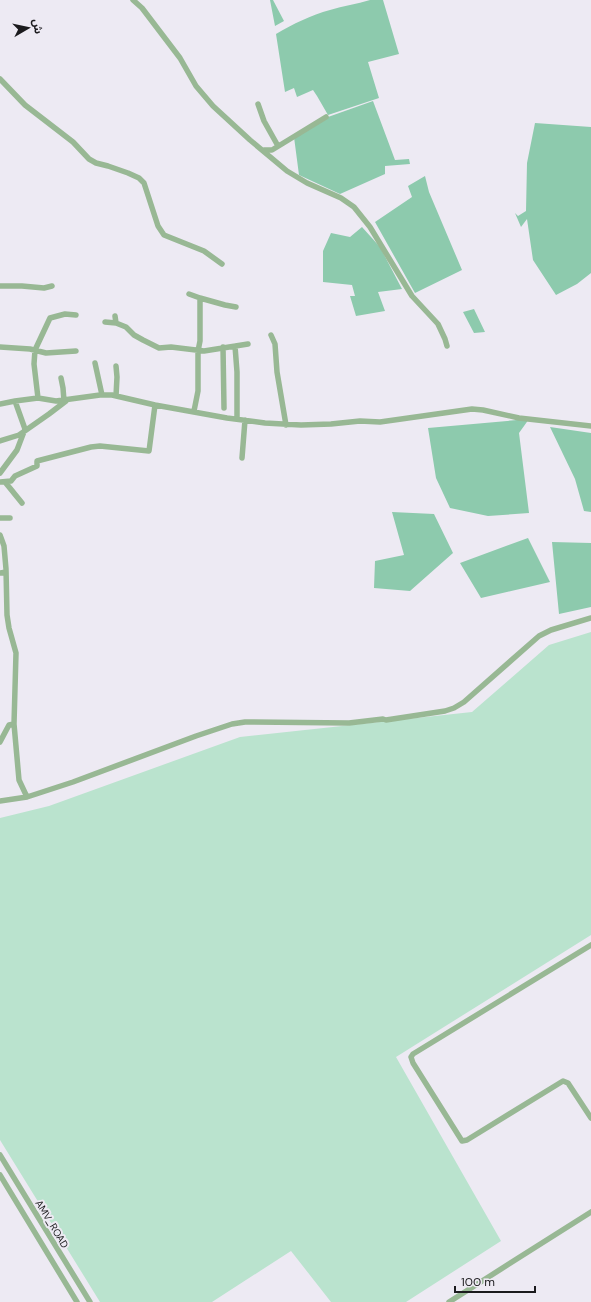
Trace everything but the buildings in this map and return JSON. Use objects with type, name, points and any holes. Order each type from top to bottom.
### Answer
[{"type":"street","points":[[133,0],[142,8],[180,58],[196,86],[204,96],[250,140],[264,150],[287,171],[307,183],[341,198],[354,207],[370,227],[404,280],[412,296],[438,324],[447,346]]},
{"type":"street","points":[[0,79],[25,106],[73,142],[89,159],[96,163],[139,178],[144,183],[158,226],[164,235],[204,252],[222,264]]},
{"type":"street","points":[[258,104],[264,121],[278,146]]},
{"type":"street","points":[[264,150],[272,150],[326,117]]},
{"type":"street","points":[[0,286],[44,288],[52,286]]},
{"type":"street","points":[[189,294],[225,305],[236,306]]},
{"type":"street","points":[[194,411],[198,391],[200,298]]},
{"type":"street","points":[[38,398],[34,350],[50,318],[65,314],[76,315]]},
{"type":"street","points":[[105,322],[116,320],[134,335],[159,348],[171,347],[198,351],[248,344]]},
{"type":"street","points":[[271,335],[275,344],[277,372],[286,425]]},
{"type":"street","points":[[0,346],[46,353],[76,351]]},
{"type":"street","points":[[235,346],[237,372],[237,419]]},
{"type":"street","points":[[223,347],[224,408]]},
{"type":"street","points":[[95,363],[102,394]]},
{"type":"street","points":[[116,366],[116,396]]},
{"type":"street","points":[[61,378],[64,388],[65,401]]},
{"type":"street","points":[[0,404],[15,400],[38,398],[65,401],[102,394],[237,419],[301,426],[380,422],[472,410],[483,410],[524,418],[591,426]]},
{"type":"street","points":[[0,473],[17,450],[25,429],[15,400]]},
{"type":"street","points":[[0,440],[19,435],[25,429],[49,414],[65,401]]},
{"type":"street","points":[[3,482],[11,481],[15,476],[36,466],[38,460],[91,447],[100,446],[149,451],[155,405]]},
{"type":"street","points":[[242,458],[245,420]]},
{"type":"street","points":[[3,482],[22,503]]},
{"type":"street","points":[[0,518],[10,518]]},
{"type":"street","points":[[0,536],[4,546],[3,572],[9,628],[16,652],[14,724],[19,780],[27,797]]},
{"type":"street","points":[[0,611],[7,609]]},
{"type":"street","points":[[0,801],[27,797],[73,782],[165,747],[232,724],[245,722],[349,723],[383,719],[386,720],[450,709],[464,702],[539,636],[551,630],[591,618]]},
{"type":"street","points":[[0,742],[9,725],[14,724]]},
{"type":"street","points":[[591,945],[413,1054],[411,1057],[413,1063],[462,1141],[466,1140],[562,1081],[568,1083],[591,1118]]},
{"type":"street","name":"AMV_ROAD","points":[[0,1155],[90,1302]]},
{"type":"street","points":[[0,1175],[77,1302]]},
{"type":"street","points":[[449,1302],[591,1212]]},
{"type":"green space","points":[[270,0],[273,0],[284,21],[275,26]]},
{"type":"green space","points":[[370,0],[383,0],[399,54],[368,62],[379,98],[328,115],[313,90],[297,97],[294,88],[285,92],[276,34],[316,14]]},
{"type":"green space","points":[[373,101],[395,160],[409,159],[410,164],[385,166],[385,174],[340,194],[299,175],[294,137],[328,117]]},
{"type":"green space","points":[[535,123],[591,127],[591,273],[577,284],[556,295],[533,260],[527,219],[521,227],[515,213],[518,216],[526,211],[527,163]]},
{"type":"green space","points":[[425,176],[429,192],[462,270],[415,293],[375,222],[412,197],[408,186]]},
{"type":"green space","points":[[362,227],[380,247],[402,289],[378,292],[385,311],[356,316],[350,296],[355,296],[352,285],[323,282],[323,251],[331,233],[350,237]]},
{"type":"green space","points":[[474,309],[485,332],[474,333],[463,312]]},
{"type":"green space","points":[[529,419],[519,433],[529,513],[488,516],[450,508],[436,478],[428,428]]},
{"type":"green space","points":[[550,427],[591,433],[591,512],[584,511],[575,479]]},
{"type":"green space","points":[[392,512],[434,514],[453,553],[410,591],[374,588],[375,561],[404,555]]},
{"type":"green space","points":[[528,538],[550,582],[481,598],[460,563]]},
{"type":"green space","points":[[552,542],[591,543],[591,607],[559,614]]},
{"type":"green space","points":[[591,632],[591,935],[396,1057],[501,1241],[406,1302],[331,1302],[291,1251],[212,1302],[100,1302],[0,1140],[0,818],[49,806],[240,737],[472,712],[549,645]]}]
